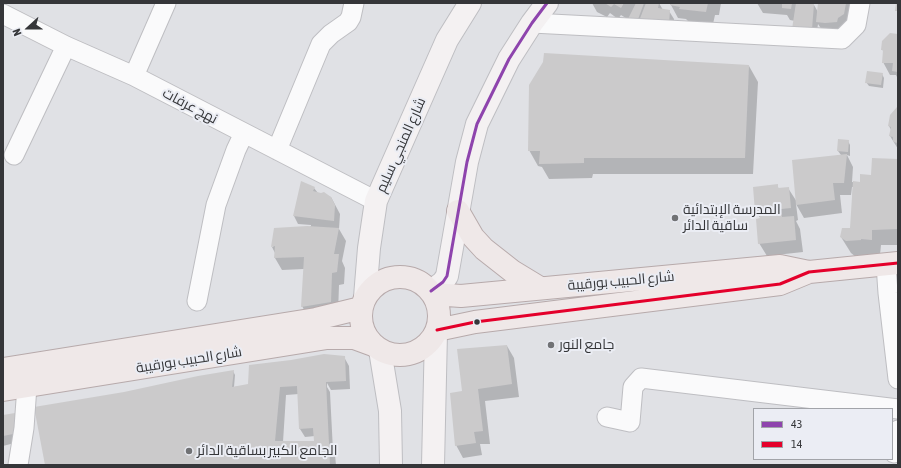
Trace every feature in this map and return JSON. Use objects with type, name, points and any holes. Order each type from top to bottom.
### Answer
[{"type":"main road","name":"شارع المنجي سليم","points":[[363,302],[376,201],[447,40],[470,3]]},
{"type":"main road","points":[[432,293],[447,276],[466,162],[477,124],[509,59],[547,3]]},
{"type":"main road","points":[[458,211],[473,237],[484,249],[512,271],[540,288]]},
{"type":"main road","name":"شارع الحبيب بورقيبة","points":[[3,390],[327,338],[354,338],[377,347],[389,354],[407,355],[424,347],[437,331],[475,322],[780,284],[809,272],[892,263]]},
{"type":"main road","name":"شارع الحبيب بورقيبة","points":[[432,293],[447,296],[461,296],[780,266],[809,272]]},
{"type":"main road","points":[[391,465],[390,411],[377,347],[368,339],[361,324],[363,302],[371,289],[387,278],[406,276],[416,279],[424,284],[432,293],[440,312],[437,331],[433,465]]},
{"type":"main road","name":"شارع الحبيب بورقيبة","points":[[3,370],[316,319],[363,302]]},
{"type":"street","points":[[134,76],[166,3]]},
{"type":"street","points":[[277,150],[321,44],[331,34],[348,22],[351,17],[354,3]]},
{"type":"street","points":[[532,23],[842,39],[856,25],[860,3]]},
{"type":"street","name":"نهج عرفات","points":[[3,14],[66,46],[134,76],[376,201]]},
{"type":"street","points":[[14,155],[66,46]]},
{"type":"street","points":[[197,301],[216,205],[236,150],[244,133]]},
{"type":"street","points":[[892,263],[888,293],[898,379]]},
{"type":"street","points":[[18,465],[24,428],[28,365]]},
{"type":"street","points":[[607,417],[630,422],[633,387],[641,378],[879,408]]},
{"type":"street","points":[[894,453],[898,430]]},
{"type":"building","points":[[605,3],[624,3],[621,8],[614,4],[611,7]]},
{"type":"building","points":[[636,3],[644,3],[637,22],[627,21]]},
{"type":"building","points":[[646,3],[659,3],[658,8],[670,10],[669,23],[639,21]]},
{"type":"building","points":[[670,3],[708,3],[706,12],[679,9],[680,7],[670,5]]},
{"type":"building","points":[[782,3],[792,3],[791,9],[782,8]]},
{"type":"building","points":[[796,3],[814,4],[812,29],[792,29]]},
{"type":"building","points":[[818,3],[846,3],[844,14],[838,18],[837,22],[816,22]]},
{"type":"building","points":[[896,3],[898,3],[898,11],[895,11]]},
{"type":"building","points":[[890,33],[898,34],[898,72],[892,71],[893,63],[882,63],[882,41]]},
{"type":"building","points":[[544,53],[749,65],[745,158],[584,158],[584,163],[539,164],[540,151],[528,151],[529,85],[543,62]]},
{"type":"building","points":[[867,71],[883,73],[881,85],[865,83]]},
{"type":"building","points":[[897,107],[898,143],[893,142],[893,137],[889,136],[891,127],[888,126],[890,115]]},
{"type":"building","points":[[838,139],[849,140],[848,152],[837,151]]},
{"type":"building","points":[[847,154],[844,183],[833,183],[835,200],[796,205],[792,160]]},
{"type":"building","points":[[872,158],[898,159],[898,229],[872,230],[872,240],[861,239],[846,241],[840,237],[842,228],[850,228],[853,181],[860,182],[860,174],[871,175]]},
{"type":"building","points":[[301,181],[315,187],[313,191],[321,193],[324,192],[331,197],[335,205],[334,221],[293,216]]},
{"type":"building","points":[[778,184],[778,188],[789,187],[791,208],[781,209],[782,217],[794,216],[796,240],[758,244],[756,219],[760,218],[760,211],[755,212],[753,187]]},
{"type":"building","points":[[307,226],[339,228],[334,254],[339,254],[337,272],[332,273],[331,302],[301,307],[304,257],[274,258],[275,246],[271,247],[274,228]]},
{"type":"building","points":[[507,345],[512,384],[478,389],[483,431],[474,432],[476,443],[455,446],[450,393],[462,391],[457,349]]},
{"type":"building","points":[[324,354],[345,356],[346,381],[326,382],[330,465],[45,465],[34,407],[124,392],[234,370],[232,387],[248,384],[249,365]],"holes":[[[297,386],[299,429],[313,428],[314,441],[275,441],[280,387]]]},
{"type":"building","points":[[21,412],[18,433],[3,436],[3,415]]},
{"type":"transit line","name":"43","points":[[431,291],[443,282],[447,276],[467,162],[477,124],[509,59],[547,3]]},
{"type":"transit line","name":"14","points":[[437,330],[475,322],[780,284],[809,272],[898,263]]},
{"type":"place","name":"المدرسة الإبتدائية ساقية الدائر","points":[[675,218]]},
{"type":"place","name":"جامع النور","points":[[551,345]]},
{"type":"place","name":"الجامع الكبير بساقية الدائر","points":[[189,451]]}]
